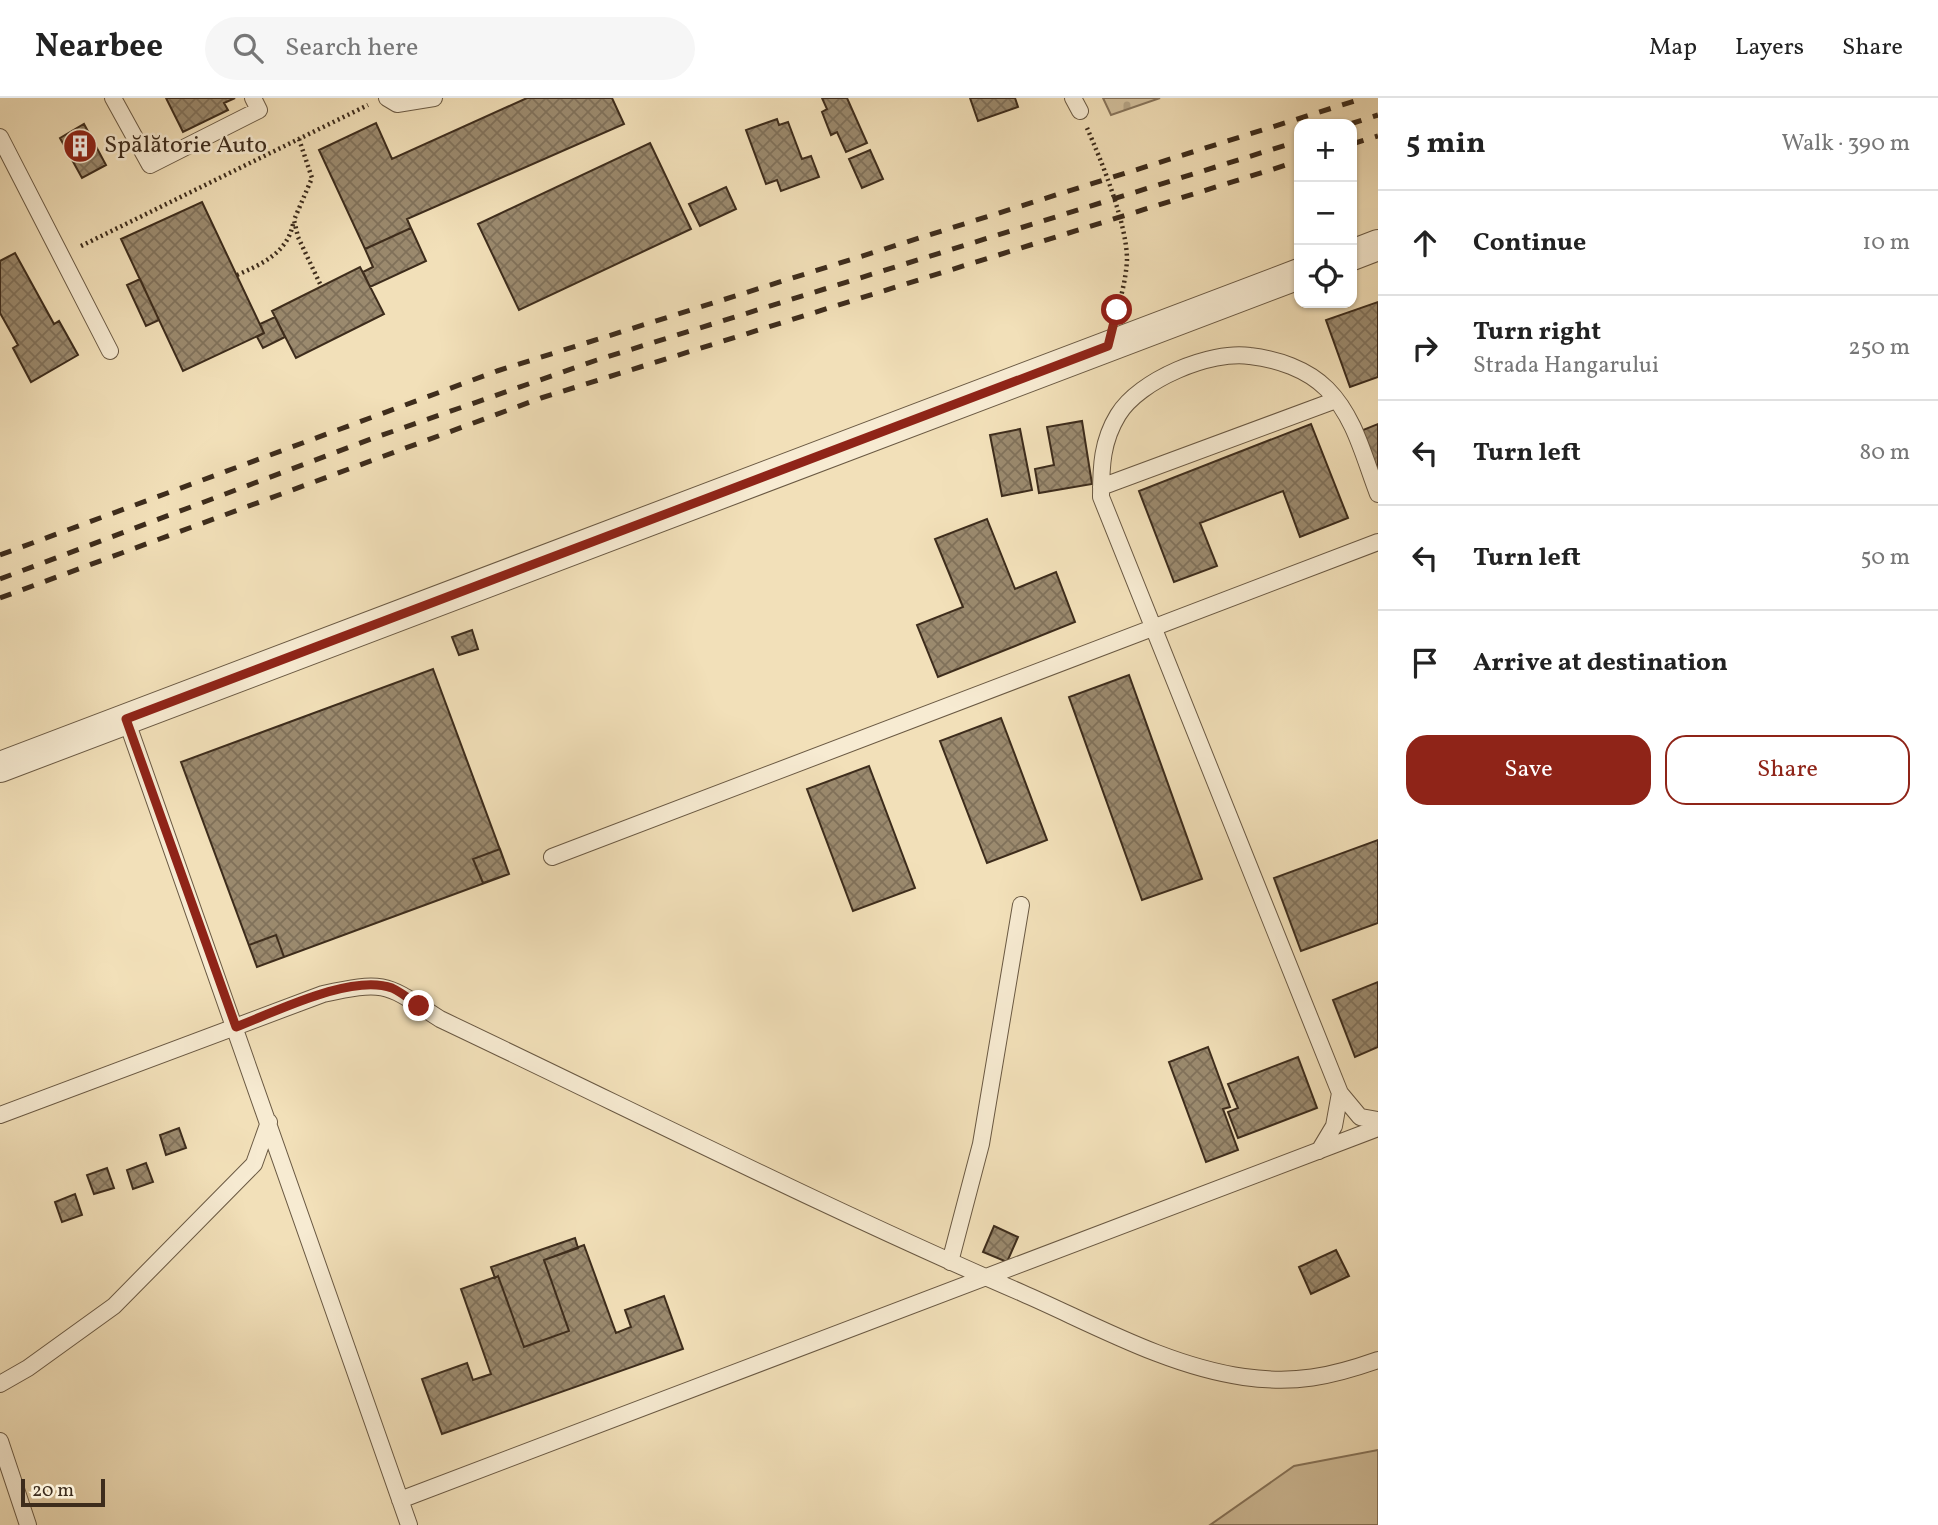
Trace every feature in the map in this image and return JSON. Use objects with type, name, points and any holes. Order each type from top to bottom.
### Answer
[{"type":"street","points":[[1357,253],[1378,245]]},
{"type":"street","points":[[0,766],[1294,276]]},
{"type":"lane","points":[[113,98],[150,165],[259,110],[253,98]]},
{"type":"lane","points":[[387,98],[397,104],[434,98]]},
{"type":"lane","points":[[0,137],[110,351]]},
{"type":"lane","points":[[1378,494],[1347,413],[1326,388],[1295,367],[1248,355],[1199,362],[1151,382],[1120,412],[1107,436],[1101,462],[1101,497],[1340,1093],[1360,1117],[1378,1120]]},
{"type":"lane","points":[[1101,487],[1336,400]]},
{"type":"lane","points":[[552,857],[1378,542]]},
{"type":"lane","points":[[126,719],[409,1525]]},
{"type":"lane","points":[[950,1262],[981,1144],[1021,905]]},
{"type":"lane","points":[[0,1115],[323,994],[373,985],[393,988],[440,1019],[950,1262],[1188,1365],[1243,1377],[1286,1380],[1331,1377],[1378,1360]]},
{"type":"lane","points":[[1319,1150],[1334,1126],[1340,1093]]},
{"type":"lane","points":[[0,1384],[28,1368],[114,1306],[254,1164],[269,1122]]},
{"type":"lane","points":[[400,1500],[1378,1128]]},
{"type":"lane","points":[[0,1441],[28,1525]]},
{"type":"path","points":[[62,256],[370,104]]},
{"type":"path","points":[[1076,105],[1101,161],[1126,251],[1125,278],[1108,346]]},
{"type":"path","points":[[237,275],[278,253],[291,237],[294,220],[312,178],[299,139]]},
{"type":"path","points":[[294,220],[298,237],[320,286]]},
{"type":"green space","points":[[1103,98],[1160,98],[1111,115]]},
{"type":"green space","points":[[1378,1450],[1378,1525],[1210,1525],[1294,1466]]},
{"type":"building","points":[[166,98],[235,98],[224,103],[228,110],[183,132]]},
{"type":"building","points":[[527,98],[612,98],[624,124],[407,219],[411,228],[365,249],[319,150],[376,123],[392,159]]},
{"type":"building","points":[[822,98],[847,98],[867,143],[846,152],[837,132],[831,135],[822,112],[827,109]]},
{"type":"building","points":[[970,98],[1015,98],[1018,107],[978,121]]},
{"type":"building","points":[[777,119],[779,125],[788,122],[802,159],[811,156],[819,177],[781,191],[777,180],[766,184],[746,130]]},
{"type":"building","name":"Spălătorie Auto","points":[[84,124],[106,165],[82,178],[60,138]]},
{"type":"building","points":[[650,143],[691,229],[519,310],[478,224]]},
{"type":"building","points":[[870,150],[883,179],[862,188],[849,159]]},
{"type":"building","points":[[726,187],[736,209],[700,226],[689,204]]},
{"type":"building","points":[[202,202],[264,333],[183,371],[121,239]]},
{"type":"building","points":[[411,228],[426,261],[370,287],[363,272],[373,267],[365,249]]},
{"type":"building","points":[[15,253],[54,324],[59,321],[78,355],[31,382],[13,348],[18,345],[0,313],[0,261]]},
{"type":"building","points":[[360,267],[384,314],[296,358],[272,311]]},
{"type":"building","points":[[140,279],[159,320],[146,326],[127,285]]},
{"type":"building","points":[[1378,302],[1378,377],[1350,387],[1326,320]]},
{"type":"building","points":[[275,317],[285,337],[263,348],[257,337],[264,333],[260,324]]},
{"type":"building","points":[[1082,421],[1092,484],[1039,493],[1035,469],[1054,465],[1047,427]]},
{"type":"building","points":[[1311,424],[1348,518],[1300,537],[1283,491],[1200,523],[1217,566],[1174,582],[1139,491]]},
{"type":"building","points":[[1378,424],[1378,484],[1358,432]]},
{"type":"building","points":[[1020,429],[1032,490],[1002,496],[990,435]]},
{"type":"building","points":[[987,519],[1015,589],[1056,572],[1075,622],[938,677],[917,625],[963,607],[935,539]]},
{"type":"building","points":[[472,630],[478,649],[459,655],[452,637]]},
{"type":"building","points":[[433,669],[509,874],[257,967],[181,762]]},
{"type":"building","points":[[1129,675],[1202,879],[1142,900],[1069,697]]},
{"type":"building","points":[[1001,718],[1047,840],[987,863],[940,741]]},
{"type":"building","points":[[869,766],[915,888],[853,911],[807,789]]},
{"type":"building","points":[[1378,840],[1378,923],[1301,951],[1274,878]]},
{"type":"building","points":[[500,849],[509,874],[483,883],[473,859]]},
{"type":"building","points":[[276,935],[284,957],[257,967],[249,945]]},
{"type":"building","points":[[1378,982],[1378,1047],[1355,1057],[1333,1000]]},
{"type":"building","points":[[1208,1047],[1230,1107],[1223,1109],[1238,1150],[1206,1162],[1169,1062]]},
{"type":"building","points":[[1298,1057],[1317,1108],[1238,1138],[1228,1112],[1238,1108],[1228,1084]]},
{"type":"building","points":[[179,1128],[186,1148],[166,1155],[160,1135]]},
{"type":"building","points":[[146,1163],[153,1182],[133,1189],[127,1170]]},
{"type":"building","points":[[107,1168],[114,1188],[94,1194],[87,1175]]},
{"type":"building","points":[[75,1194],[82,1215],[62,1222],[55,1202]]},
{"type":"building","points":[[994,1226],[1018,1237],[1007,1262],[983,1252]]},
{"type":"building","points":[[575,1238],[578,1248],[544,1260],[569,1331],[524,1347],[498,1276],[495,1278],[491,1267]]},
{"type":"building","points":[[584,1245],[616,1333],[631,1327],[625,1310],[664,1296],[683,1349],[442,1434],[422,1379],[467,1363],[473,1380],[491,1374],[461,1289],[498,1276],[524,1347],[569,1331],[544,1260]]},
{"type":"building","points":[[1336,1250],[1349,1276],[1311,1294],[1299,1267]]},
{"type":"railway","points":[[0,555],[497,371],[1364,98]]},
{"type":"railway","points":[[1357,122],[1378,115]]},
{"type":"railway","points":[[1357,142],[1378,136]]},
{"type":"railway","points":[[0,579],[371,439],[597,360],[1294,143]]},
{"type":"railway","points":[[0,598],[541,398],[1294,163]]},
{"type":"place","name":"Spălătorie Auto","points":[[80,146]]},
{"type":"route","points":[[419,1006],[393,988],[373,985],[354,987],[323,994],[236,1027],[126,719],[607,539],[1108,346],[1117,310]]}]
